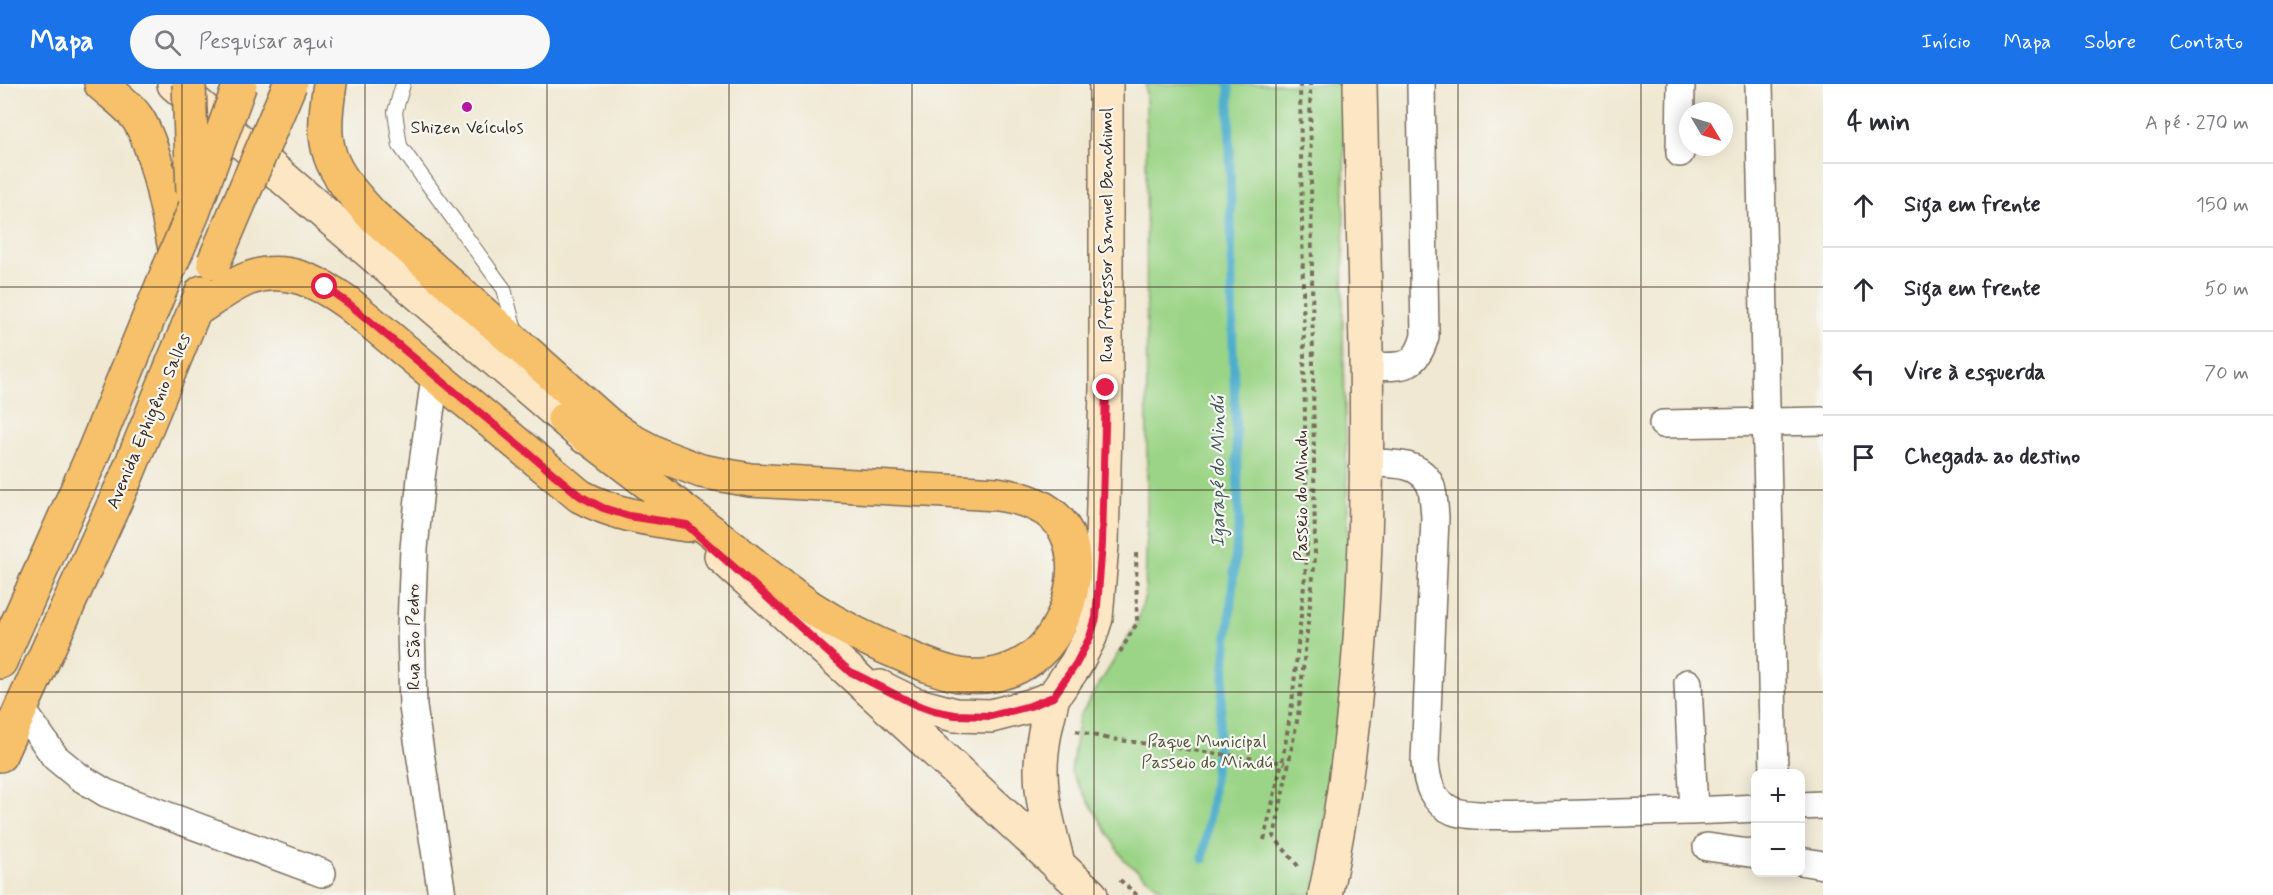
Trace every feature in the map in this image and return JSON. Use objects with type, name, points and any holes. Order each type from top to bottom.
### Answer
[{"type":"main road","points":[[100,84],[136,115],[156,164],[172,262]]},
{"type":"main road","points":[[189,84],[193,213]]},
{"type":"main road","name":"Avenida Ephigênio Salles","points":[[0,662],[89,463],[193,213],[240,84]]},
{"type":"main road","name":"Avenida Ephigênio Salles","points":[[0,755],[125,480],[290,84]]},
{"type":"main road","points":[[330,84],[325,121],[328,154],[347,188],[372,215],[609,425],[658,455],[701,471],[750,480],[997,494],[1020,498],[1054,516],[1065,529],[1071,544],[1074,558],[1073,580],[1060,622],[1047,644],[1033,658],[1015,668],[994,675],[976,677],[957,675],[928,666],[875,643],[811,607],[564,419]]},
{"type":"main road","points":[[194,311],[249,278],[273,273],[298,276],[325,287],[348,303],[435,377],[499,426],[580,496],[603,508],[629,516],[687,525]]},
{"type":"street","points":[[174,84],[687,525],[1091,895]]},
{"type":"street","name":"Rua Professor Samuel Benchimol","points":[[1053,697],[1086,646],[1097,610],[1102,544],[1106,388],[1106,84]]},
{"type":"street","points":[[1325,895],[1348,768],[1358,688],[1365,541],[1365,366],[1360,84]]},
{"type":"street","points":[[1365,366],[1402,366],[1413,361],[1420,353],[1425,336],[1421,84]]},
{"type":"street","points":[[1681,84],[1681,102]]},
{"type":"street","points":[[1759,84],[1774,769]]},
{"type":"street","name":"Rua São Pedro","points":[[435,377],[415,537],[411,627],[413,707],[442,895]]},
{"type":"street","points":[[1664,424],[1823,421]]},
{"type":"street","points":[[1366,463],[1402,465],[1413,468],[1425,476],[1431,486],[1435,517],[1425,762],[1430,790],[1439,802],[1454,812],[1493,816],[1751,808]]},
{"type":"street","points":[[849,671],[914,704],[955,715],[991,716],[1030,706],[1053,697]]},
{"type":"street","points":[[1688,683],[1694,811]]},
{"type":"street","points":[[1053,697],[1043,738],[1041,770],[1043,800],[1059,867]]},
{"type":"street","points":[[21,708],[55,757],[78,776],[106,793],[322,873]]},
{"type":"street","points":[[1805,806],[1823,805]]},
{"type":"street","points":[[1707,847],[1751,853]]},
{"type":"street","points":[[1805,862],[1823,865]]},
{"type":"lane","points":[[403,84],[395,112],[400,146],[504,289],[518,345]]},
{"type":"path","points":[[1264,840],[1283,757],[1292,704],[1307,556],[1300,84]]},
{"type":"path","name":"Passeio do Mindu","points":[[1302,870],[1274,837],[1298,716],[1315,558],[1310,84]]},
{"type":"path","points":[[1073,730],[1105,738],[1288,763]]},
{"type":"green space","name":"Paque Municipal Passeio do Mindú","points":[[1146,84],[1345,84],[1343,325],[1349,568],[1341,714],[1314,895],[1169,895],[1124,860],[1071,772],[1079,717],[1137,623],[1145,596],[1147,519]]},
{"type":"waterway","name":"Igarapé do Mindú","points":[[1203,859],[1212,802],[1239,519],[1233,350],[1229,84]]},
{"type":"place","name":"Shizen Veículos","points":[[467,107]]},
{"type":"route","points":[[325,287],[348,303],[435,377],[499,426],[580,496],[603,508],[629,516],[687,525],[849,671],[914,704],[955,715],[991,716],[1030,706],[1053,697],[1076,664],[1090,637],[1096,618],[1102,544],[1106,388]]}]
